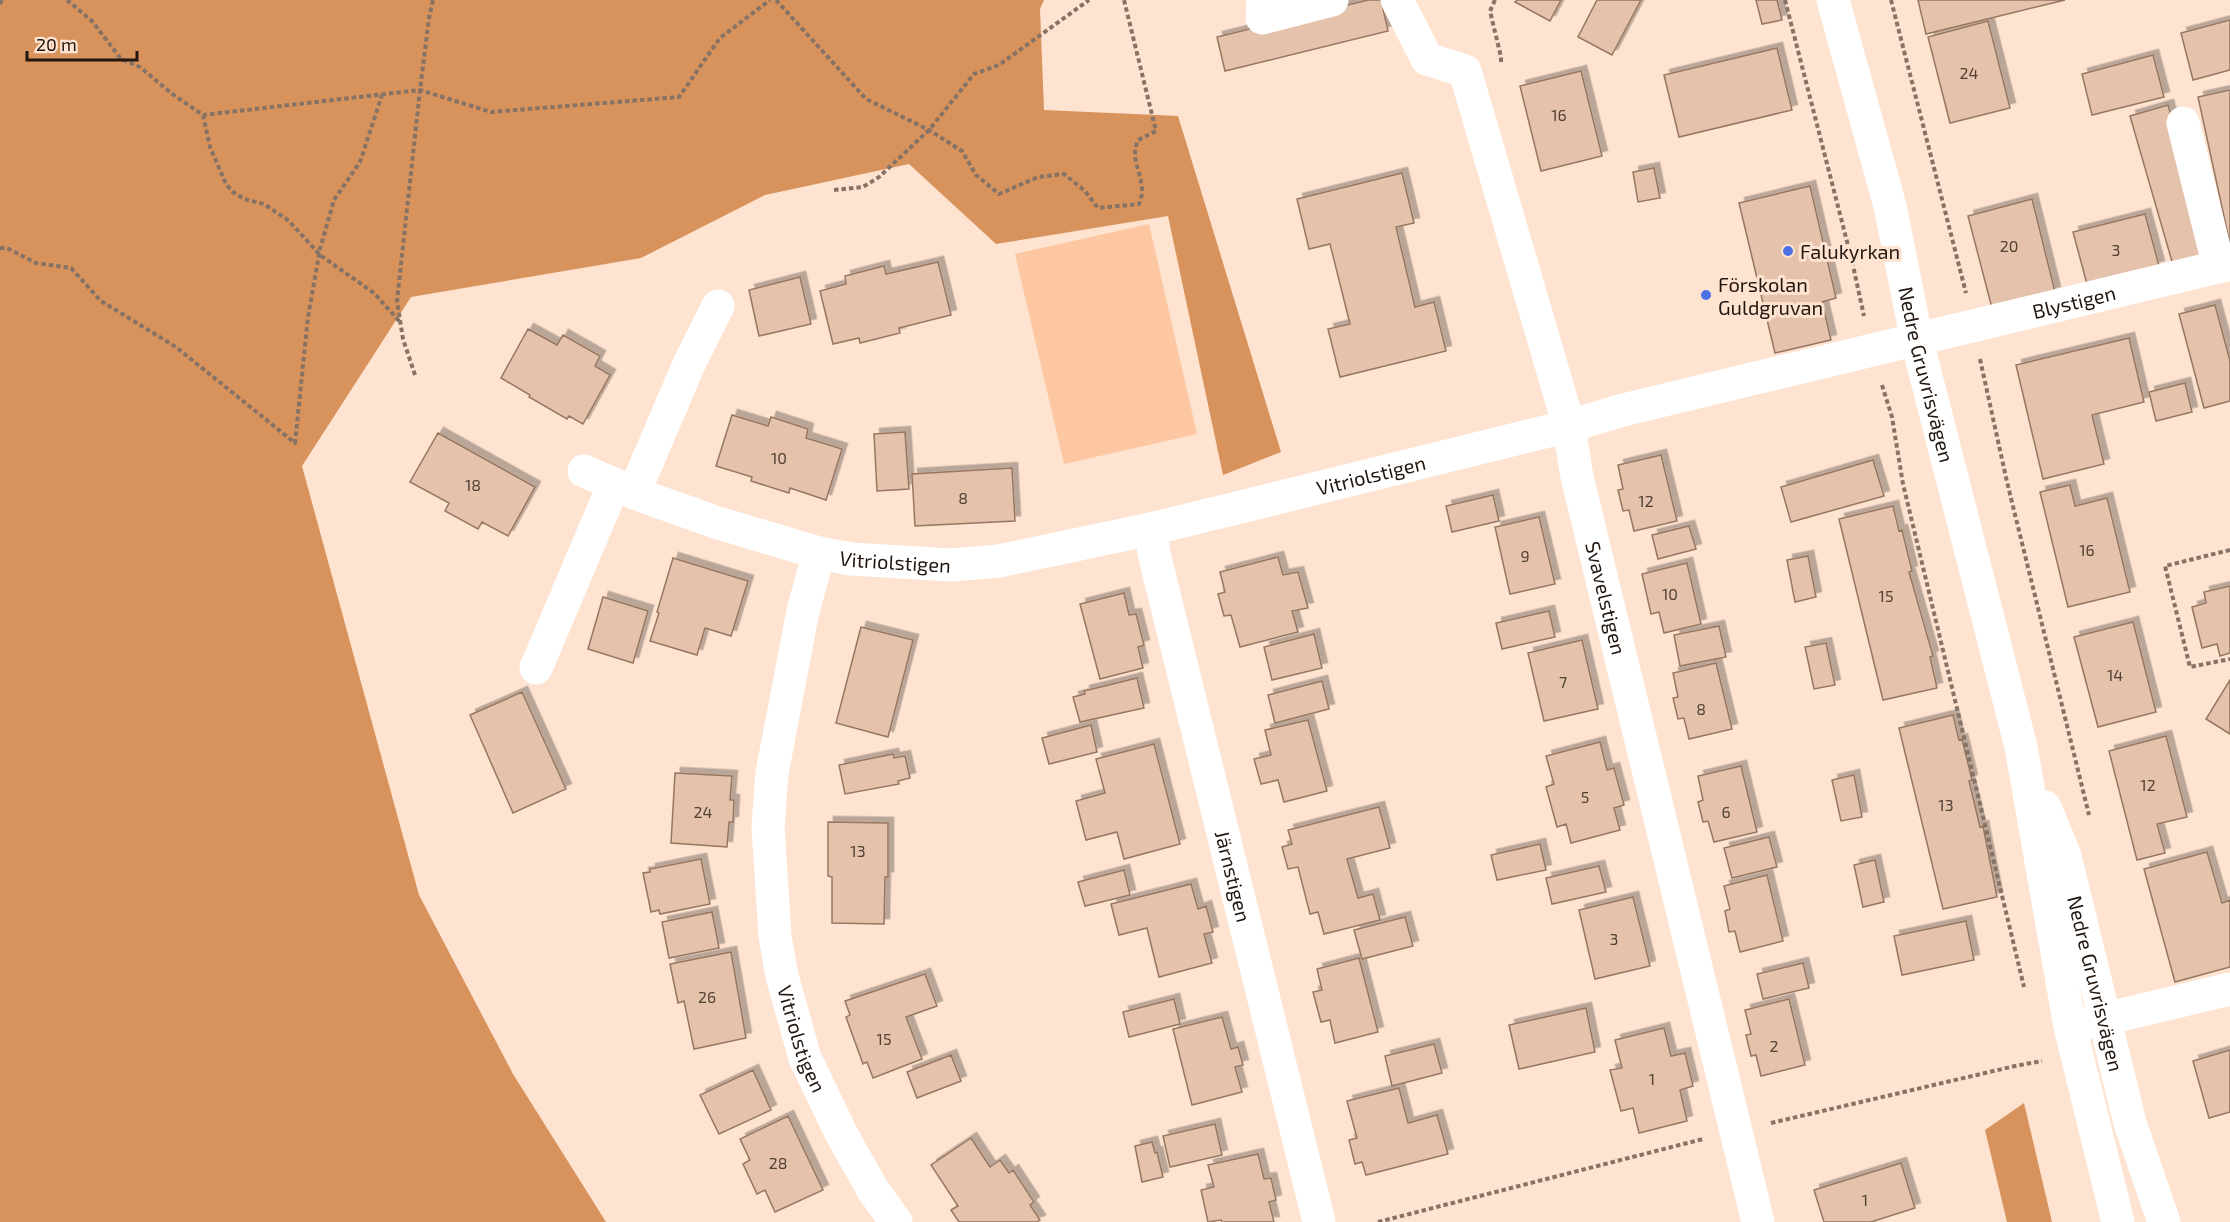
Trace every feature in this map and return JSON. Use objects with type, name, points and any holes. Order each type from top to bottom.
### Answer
[{"type":"street","points":[[1263,0],[1262,18],[1332,0]]},
{"type":"street","name":"Svavelstigen","points":[[1397,0],[1427,59],[1465,70],[1569,426],[1576,477],[1758,1222]]},
{"type":"street","name":"Nedre Gruvrisvägen","points":[[1834,0],[1890,206],[1917,341],[2021,747],[2070,1027],[2118,1222]]},
{"type":"street","points":[[2184,123],[2224,266]]},
{"type":"street","name":"Blystigen","points":[[1917,341],[2224,266]]},
{"type":"street","points":[[536,668],[718,306]]},
{"type":"street","name":"Vitriolstigen","points":[[584,471],[624,489],[716,522],[819,553],[851,559],[951,565],[999,561],[1151,529],[1569,426],[1634,407],[1917,341]]},
{"type":"street","name":"Järnstigen","points":[[1151,529],[1154,554],[1318,1222]]},
{"type":"street","name":"Vitriolstigen","points":[[819,553],[803,611],[772,773],[768,827],[775,936],[782,976],[805,1058],[841,1132],[873,1190],[896,1222]]},
{"type":"street","name":"Nedre Gruvrisvägen","points":[[2021,747],[2065,856],[2130,1124],[2164,1222]]},
{"type":"street","points":[[2070,1027],[2230,989]]},
{"type":"path","points":[[67,0],[92,21],[121,59],[140,67],[171,93],[203,115],[420,90],[491,112],[679,97],[720,38],[770,0]]},
{"type":"path","points":[[415,375],[403,339],[397,301],[420,90],[433,0]]},
{"type":"path","points":[[776,0],[866,99],[929,129],[962,151],[976,175],[999,194],[1038,177],[1064,174],[1085,191],[1098,208],[1139,204],[1142,189],[1134,148],[1138,140],[1155,131],[1124,0]]},
{"type":"path","points":[[834,190],[863,187],[879,177],[929,129],[974,74],[999,65],[1089,0]]},
{"type":"path","points":[[1785,0],[1866,323]]},
{"type":"path","points":[[1891,0],[1967,298]]},
{"type":"path","points":[[0,248],[7,248],[36,262],[71,267],[101,301],[176,347],[295,442],[308,317],[320,255],[334,200],[360,162],[382,95]]},
{"type":"path","points":[[203,115],[210,147],[226,184],[233,192],[244,199],[264,204],[289,221],[320,255],[374,293],[399,322]]},
{"type":"path","points":[[1980,357],[2013,505],[2090,819]]},
{"type":"path","points":[[1882,383],[1892,417],[1903,484],[2026,994]]},
{"type":"path","points":[[2230,550],[2165,566],[2190,667],[2230,659]]},
{"type":"path","points":[[2041,1050],[2047,1070]]},
{"type":"path","points":[[1378,1222],[1735,1131],[2044,1061]]},
{"type":"shaded area","points":[[0,0],[1044,0],[1040,9],[1044,110],[1178,116],[1281,452],[1223,475],[1168,216],[996,244],[909,164],[765,195],[641,258],[411,297],[302,466],[419,895],[513,1074],[606,1222],[0,1222]]},
{"type":"shaded area","points":[[1149,224],[1197,434],[1064,464],[1015,254]]},
{"type":"shaded area","points":[[2024,1103],[2052,1222],[2007,1222],[1985,1130]]},
{"type":"building","points":[[1368,0],[1381,0],[1388,31],[1225,71],[1217,37]]},
{"type":"building","points":[[1517,0],[1561,0],[1550,21],[1515,2]]},
{"type":"building","points":[[1597,0],[1641,0],[1612,55],[1578,37]]},
{"type":"building","points":[[1756,0],[1777,0],[1782,20],[1762,24]]},
{"type":"building","points":[[1918,0],[2065,0],[1926,34]]},
{"type":"building","points":[[2230,20],[2230,70],[2193,80],[2181,33]]},
{"type":"building","points":[[1988,21],[2010,108],[1950,123],[1928,37]]},
{"type":"building","points":[[1777,48],[1792,110],[1679,137],[1664,75]]},
{"type":"building","points":[[2153,55],[2164,97],[2092,115],[2082,74]]},
{"type":"building","points":[[1581,71],[1602,156],[1541,171],[1520,86]]},
{"type":"building","points":[[2230,90],[2230,244],[2198,97]]},
{"type":"building","points":[[2168,105],[2211,255],[2173,265],[2130,116]]},
{"type":"building","points":[[1654,168],[1660,198],[1638,202],[1633,172]]},
{"type":"building","points":[[1402,173],[1414,223],[1396,227],[1415,307],[1434,302],[1446,351],[1340,377],[1328,329],[1350,324],[1330,244],[1309,249],[1297,199]]},
{"type":"building","name":"Falukyrkan","points":[[1810,186],[1836,298],[1822,302],[1831,340],[1775,353],[1739,203]]},
{"type":"building","points":[[2032,199],[2055,292],[1992,308],[1968,216]]},
{"type":"building","points":[[2145,214],[2159,266],[2087,284],[2073,232]]},
{"type":"building","points":[[938,262],[951,315],[899,328],[900,333],[860,343],[859,338],[833,344],[820,291],[846,284],[845,276],[884,266],[886,274]]},
{"type":"building","points":[[800,277],[811,324],[759,336],[749,290]]},
{"type":"building","points":[[2215,305],[2230,361],[2230,401],[2204,408],[2179,314]]},
{"type":"building","points":[[528,329],[557,345],[563,335],[600,356],[595,366],[610,375],[583,424],[569,416],[567,419],[501,378]]},
{"type":"building","points":[[2129,338],[2144,402],[2092,415],[2104,464],[2043,479],[2016,365]]},
{"type":"building","points":[[2185,383],[2192,412],[2156,421],[2149,392]]},
{"type":"building","points":[[732,415],[768,426],[771,417],[808,429],[806,438],[842,449],[826,500],[790,488],[789,493],[751,481],[752,477],[716,466]]},
{"type":"building","points":[[905,432],[909,489],[877,491],[874,434]]},
{"type":"building","points":[[438,433],[535,487],[508,536],[482,522],[478,529],[445,511],[449,503],[410,482]]},
{"type":"building","points":[[1661,455],[1677,521],[1634,531],[1629,510],[1623,511],[1618,490],[1623,489],[1618,465]]},
{"type":"building","points":[[1873,460],[1884,496],[1791,522],[1781,487]]},
{"type":"building","points":[[1012,468],[1015,521],[915,526],[912,474]]},
{"type":"building","points":[[2070,485],[2075,506],[2107,498],[2130,592],[2068,607],[2040,492]]},
{"type":"building","points":[[1493,495],[1499,521],[1452,532],[1446,506]]},
{"type":"building","points":[[1893,506],[1899,531],[1902,530],[1912,571],[1909,572],[1933,656],[1930,657],[1937,688],[1883,700],[1839,519]]},
{"type":"building","points":[[1539,517],[1555,584],[1510,594],[1495,527]]},
{"type":"building","points":[[1689,526],[1696,549],[1658,559],[1652,535]]},
{"type":"building","points":[[1808,556],[1816,597],[1795,602],[1787,560]]},
{"type":"building","points":[[1278,557],[1283,575],[1298,572],[1308,608],[1292,611],[1298,632],[1240,647],[1231,615],[1224,616],[1218,594],[1225,592],[1220,572]]},
{"type":"building","points":[[673,558],[748,581],[731,636],[705,628],[697,655],[650,641]]},
{"type":"building","points":[[1687,563],[1701,624],[1664,633],[1659,612],[1651,614],[1642,574]]},
{"type":"building","points":[[2230,586],[2230,653],[2220,656],[2217,644],[2202,648],[2192,607],[2206,603],[2204,592]]},
{"type":"building","points":[[1124,593],[1129,615],[1136,614],[1144,645],[1138,647],[1143,668],[1100,679],[1080,604]]},
{"type":"building","points":[[603,597],[648,611],[633,663],[588,649]]},
{"type":"building","points":[[1549,611],[1555,637],[1502,649],[1496,623]]},
{"type":"building","points":[[2133,622],[2156,712],[2098,727],[2074,637]]},
{"type":"building","points":[[1719,626],[1726,657],[1680,666],[1674,635]]},
{"type":"building","points":[[861,627],[913,640],[888,737],[836,723]]},
{"type":"building","points":[[1314,634],[1322,668],[1272,680],[1264,647]]},
{"type":"building","points":[[1582,640],[1598,709],[1544,721],[1528,653]]},
{"type":"building","points":[[1826,643],[1835,685],[1814,689],[1805,647]]},
{"type":"building","points":[[1716,663],[1732,729],[1689,739],[1684,718],[1678,719],[1673,698],[1678,697],[1673,673]]},
{"type":"building","points":[[1137,678],[1144,708],[1080,722],[1073,697],[1085,694],[1084,691]]},
{"type":"building","points":[[2230,680],[2230,734],[2206,719]]},
{"type":"building","points":[[1322,681],[1329,709],[1275,723],[1268,695]]},
{"type":"building","points":[[522,692],[566,789],[513,813],[470,715]]},
{"type":"building","points":[[1953,715],[1959,740],[1962,739],[1972,780],[1969,781],[1980,827],[1983,826],[1997,897],[1943,909],[1899,728]]},
{"type":"building","points":[[1308,720],[1327,791],[1284,802],[1278,780],[1261,784],[1254,759],[1271,755],[1265,730]]},
{"type":"building","points":[[1091,725],[1097,752],[1049,764],[1042,738]]},
{"type":"building","points":[[2166,736],[2187,817],[2157,824],[2165,853],[2137,860],[2109,751]]},
{"type":"building","points":[[1600,742],[1607,770],[1614,768],[1624,805],[1614,808],[1620,830],[1571,843],[1566,824],[1557,827],[1546,787],[1554,784],[1546,756]]},
{"type":"building","points":[[1154,744],[1180,844],[1124,859],[1117,832],[1086,840],[1076,801],[1105,793],[1096,759]]},
{"type":"building","points":[[893,754],[894,758],[905,756],[910,778],[898,781],[899,784],[845,794],[839,765]]},
{"type":"building","points":[[1741,766],[1757,832],[1714,842],[1708,821],[1703,822],[1698,802],[1703,800],[1698,776]]},
{"type":"building","points":[[675,773],[732,776],[730,800],[734,800],[733,822],[729,822],[727,847],[671,843]]},
{"type":"building","points":[[1854,775],[1862,817],[1841,821],[1832,780]]},
{"type":"building","points":[[1379,807],[1390,848],[1347,859],[1358,898],[1373,894],[1380,920],[1324,934],[1318,912],[1310,914],[1298,867],[1288,869],[1282,847],[1292,844],[1288,830]]},
{"type":"building","points":[[828,822],[888,823],[888,877],[885,877],[884,924],[832,923],[832,877],[828,876]]},
{"type":"building","points":[[1769,837],[1777,867],[1732,878],[1724,848]]},
{"type":"building","points":[[1540,844],[1546,870],[1497,880],[1491,855]]},
{"type":"building","points":[[2207,852],[2222,903],[2230,900],[2230,967],[2175,982],[2144,869]]},
{"type":"building","points":[[701,859],[710,904],[660,914],[659,910],[651,912],[643,873],[650,872],[650,869]]},
{"type":"building","points":[[1875,860],[1884,902],[1863,907],[1854,865]]},
{"type":"building","points":[[1599,866],[1606,892],[1552,904],[1546,878]]},
{"type":"building","points":[[1124,870],[1130,895],[1085,906],[1078,882]]},
{"type":"building","points":[[1767,875],[1783,941],[1740,952],[1735,931],[1729,932],[1725,911],[1730,909],[1724,886]]},
{"type":"building","points":[[1191,884],[1198,909],[1206,906],[1213,932],[1204,934],[1212,963],[1159,977],[1147,928],[1119,935],[1111,904]]},
{"type":"building","points":[[1633,897],[1650,966],[1595,979],[1579,910]]},
{"type":"building","points":[[712,912],[719,948],[669,958],[662,922]]},
{"type":"building","points":[[1405,917],[1413,946],[1362,959],[1354,930]]},
{"type":"building","points":[[1966,921],[1974,960],[1902,975],[1894,936]]},
{"type":"building","points":[[731,952],[746,1038],[694,1049],[684,1001],[678,1003],[670,964]]},
{"type":"building","points":[[1359,958],[1378,1032],[1335,1043],[1330,1020],[1321,1022],[1313,992],[1322,990],[1317,969]]},
{"type":"building","points":[[1803,963],[1809,988],[1763,999],[1757,974]]},
{"type":"building","points":[[925,974],[937,1006],[906,1017],[922,1059],[873,1078],[867,1062],[863,1064],[846,1017],[850,1015],[845,1001]]},
{"type":"building","points":[[1174,999],[1180,1024],[1129,1037],[1123,1012]]},
{"type":"building","points":[[1789,999],[1805,1065],[1761,1076],[1756,1055],[1751,1056],[1746,1035],[1751,1034],[1745,1010]]},
{"type":"building","points":[[1586,1008],[1595,1052],[1519,1069],[1509,1025]]},
{"type":"building","points":[[1222,1017],[1231,1049],[1238,1047],[1243,1065],[1235,1067],[1242,1092],[1192,1105],[1173,1029]]},
{"type":"building","points":[[1664,1028],[1671,1056],[1685,1053],[1693,1086],[1680,1090],[1687,1121],[1639,1133],[1633,1108],[1621,1111],[1610,1070],[1622,1068],[1615,1040]]},
{"type":"building","points":[[1434,1044],[1442,1073],[1392,1086],[1385,1056]]},
{"type":"building","points":[[2230,1050],[2230,1112],[2209,1118],[2193,1061]]},
{"type":"building","points":[[951,1055],[961,1081],[917,1098],[907,1072]]},
{"type":"building","points":[[753,1070],[771,1110],[719,1134],[700,1095]]},
{"type":"building","points":[[1399,1088],[1408,1123],[1437,1115],[1448,1154],[1366,1175],[1362,1162],[1355,1164],[1349,1140],[1357,1138],[1347,1101]]},
{"type":"building","points":[[788,1116],[823,1190],[775,1212],[765,1190],[757,1194],[743,1164],[750,1160],[740,1139]]},
{"type":"building","points":[[1215,1124],[1222,1155],[1170,1167],[1163,1136]]},
{"type":"building","points":[[971,1138],[990,1167],[1000,1160],[1009,1173],[1013,1170],[1034,1202],[1030,1205],[1040,1220],[1037,1222],[959,1222],[951,1210],[958,1206],[931,1165]]},
{"type":"building","points":[[1152,1142],[1163,1177],[1142,1182],[1135,1146]]},
{"type":"building","points":[[1258,1154],[1264,1179],[1271,1178],[1276,1200],[1269,1202],[1274,1222],[1222,1222],[1221,1220],[1208,1222],[1201,1190],[1214,1187],[1208,1165]]},
{"type":"building","points":[[1901,1163],[1915,1208],[1871,1222],[1824,1222],[1814,1190]]},
{"type":"place","name":"Falukyrkan","points":[[1788,251]]},
{"type":"place","name":"Förskolan Guldgruvan","points":[[1706,295]]}]
